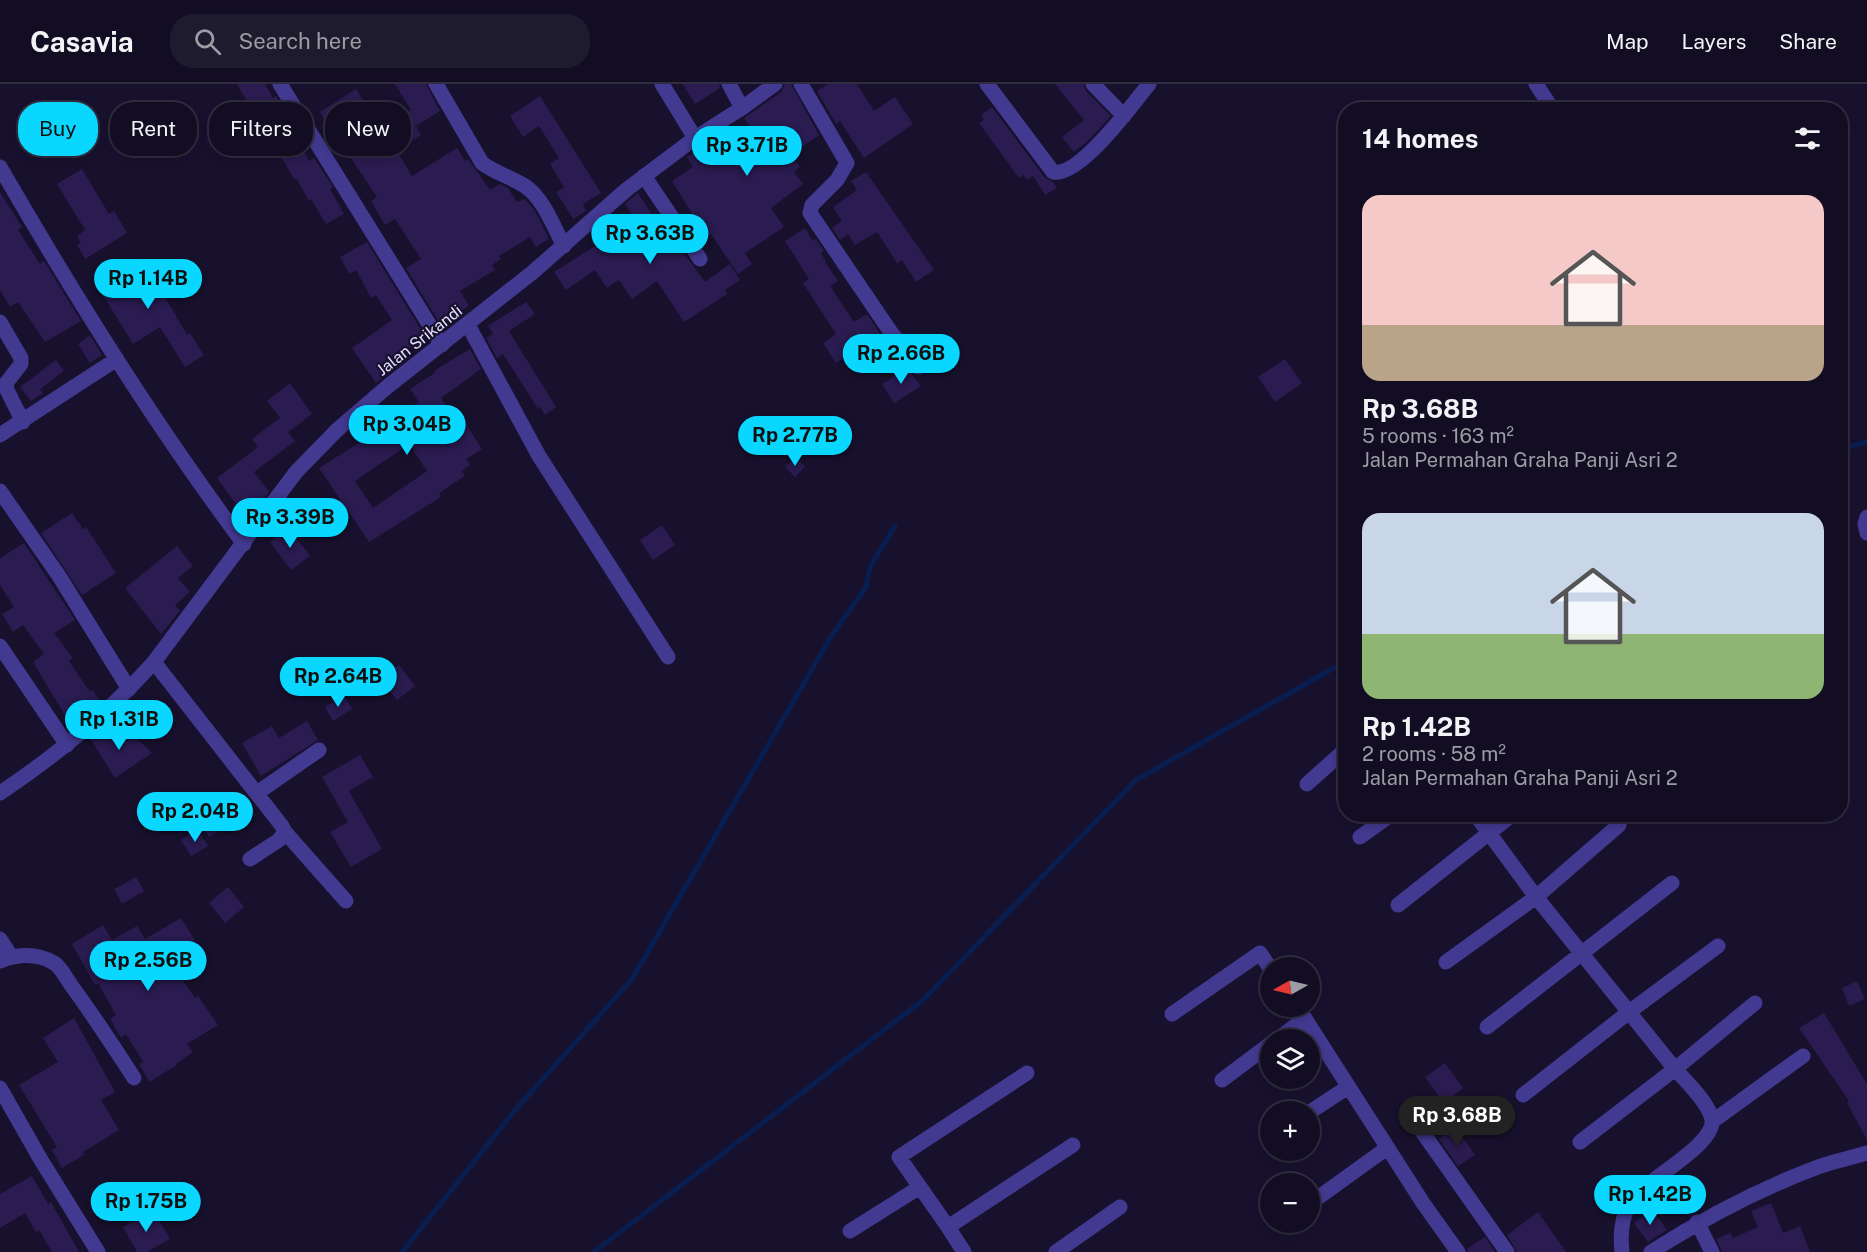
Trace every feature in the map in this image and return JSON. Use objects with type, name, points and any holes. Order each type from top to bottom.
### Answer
[{"type":"street","points":[[280,84],[442,345]]},
{"type":"street","points":[[436,84],[477,157],[490,169],[516,181],[533,194],[564,246]]},
{"type":"street","points":[[662,84],[695,138]]},
{"type":"street","points":[[729,84],[742,108]]},
{"type":"street","name":"Jalan Srikandi","points":[[0,794],[67,745],[129,689],[154,662],[296,472],[337,430],[387,387],[468,325],[564,246],[644,176],[775,84]]},
{"type":"street","points":[[801,84],[847,163],[837,180],[812,205],[810,213],[918,367]]},
{"type":"street","points":[[987,84],[1053,172],[1066,171],[1102,140],[1149,84]]},
{"type":"street","points":[[1093,84],[1124,116]]},
{"type":"street","points":[[1536,84],[1547,102]]},
{"type":"street","points":[[0,167],[74,292],[149,411],[244,544]]},
{"type":"street","points":[[644,176],[700,259]]},
{"type":"street","points":[[0,322],[21,358],[21,364],[7,382],[6,388],[23,422]]},
{"type":"street","points":[[468,325],[537,451],[668,657]]},
{"type":"street","points":[[0,435],[117,359]]},
{"type":"street","points":[[0,491],[59,576],[129,689]]},
{"type":"street","points":[[1867,517],[1865,524],[1867,533]]},
{"type":"street","points":[[0,646],[67,745]]},
{"type":"street","points":[[154,662],[277,817],[285,832],[346,900]]},
{"type":"street","points":[[257,793],[319,750]]},
{"type":"street","points":[[1307,784],[1338,756]]},
{"type":"street","points":[[1360,837],[1381,822]]},
{"type":"street","points":[[1480,822],[1536,897],[1692,1087],[1713,1121],[1711,1130],[1700,1144],[1631,1201],[1624,1216],[1622,1252]]},
{"type":"street","points":[[1398,905],[1503,822]]},
{"type":"street","points":[[1446,962],[1536,897],[1618,825]]},
{"type":"street","points":[[250,859],[279,840],[285,832]]},
{"type":"street","points":[[1487,1027],[1672,883]]},
{"type":"street","points":[[0,939],[6,959],[40,956],[57,964],[134,1078]]},
{"type":"street","points":[[1523,1095],[1718,946]]},
{"type":"street","points":[[1172,1014],[1260,953],[1263,957]]},
{"type":"street","points":[[1580,1142],[1675,1069],[1755,1003]]},
{"type":"street","points":[[1286,1029],[1297,1017]]},
{"type":"street","points":[[1304,1017],[1387,1148],[1458,1252]]},
{"type":"street","points":[[1222,1080],[1260,1052]]},
{"type":"street","points":[[1713,1121],[1803,1056]]},
{"type":"street","points":[[964,1252],[899,1157],[1027,1073]]},
{"type":"street","points":[[1320,1105],[1348,1087]]},
{"type":"street","points":[[0,1088],[98,1252]]},
{"type":"street","points":[[1416,1123],[1508,1252]]},
{"type":"street","points":[[948,1227],[1073,1145]]},
{"type":"street","points":[[1320,1196],[1387,1148]]},
{"type":"street","points":[[1651,1252],[1697,1222],[1757,1193],[1820,1166],[1867,1153]]},
{"type":"street","points":[[850,1231],[920,1187]]},
{"type":"street","points":[[1056,1252],[1120,1207]]},
{"type":"street","points":[[1697,1222],[1712,1252]]},
{"type":"building","points":[[237,84],[265,84],[273,98],[276,96],[280,102],[247,102]]},
{"type":"building","points":[[395,84],[426,84],[440,111],[416,126],[421,135],[411,142],[411,102],[406,102]]},
{"type":"building","points":[[683,84],[719,84],[720,88],[695,104]]},
{"type":"building","points":[[785,84],[791,84],[819,135],[791,154],[800,167],[794,172],[803,184],[771,208],[784,227],[745,253],[752,264],[738,274],[711,234],[700,242],[691,228],[698,223],[672,181],[693,167],[687,157],[711,139],[717,149],[749,125],[744,118],[781,92]]},
{"type":"building","points":[[828,84],[857,84],[874,111],[895,97],[913,124],[864,158],[840,121],[836,124],[817,91]]},
{"type":"building","points":[[1055,84],[1083,84],[1086,91],[1111,116],[1088,141],[1074,152],[1062,137],[1084,120]]},
{"type":"building","points":[[356,89],[364,102],[336,102]]},
{"type":"building","points":[[540,96],[601,193],[583,204],[586,211],[573,219],[556,192],[564,187],[550,164],[559,158],[539,126],[523,137],[510,116]]},
{"type":"building","points":[[992,107],[1045,178],[1053,182],[1057,188],[1045,195],[1033,176],[1027,180],[1024,175],[1019,178],[979,123],[984,120],[981,115]]},
{"type":"building","points":[[325,109],[325,120],[320,112]]},
{"type":"building","points":[[457,148],[465,161],[468,159],[490,190],[499,184],[508,188],[517,202],[525,199],[535,211],[549,239],[536,247],[530,237],[499,256],[501,259],[492,265],[495,270],[460,291],[469,306],[440,324],[406,268],[421,259],[395,219],[385,225],[371,201],[377,197],[350,156],[400,156],[412,176]]},
{"type":"building","points":[[281,156],[306,156],[309,161],[314,158],[333,187],[330,189],[344,214],[326,224],[311,199],[309,201],[296,178],[294,179]]},
{"type":"building","points":[[82,169],[109,214],[114,211],[127,233],[85,259],[77,245],[81,242],[77,236],[85,230],[57,184]]},
{"type":"building","points":[[866,172],[934,270],[916,282],[902,260],[897,263],[877,232],[855,245],[848,234],[840,240],[832,228],[842,221],[833,207],[857,190],[851,181]]},
{"type":"building","points":[[0,192],[22,227],[18,230],[40,264],[44,261],[81,321],[45,342],[18,302],[10,307],[0,290]]},
{"type":"building","points":[[638,193],[705,282],[730,264],[740,280],[725,290],[727,294],[684,322],[657,281],[632,299],[619,280],[607,288],[595,270],[566,290],[554,272],[608,238],[611,242],[638,224],[625,204]]},
{"type":"building","points":[[805,228],[813,241],[816,239],[824,251],[821,253],[825,262],[838,281],[830,286],[854,322],[867,314],[880,334],[836,363],[823,343],[836,334],[803,283],[809,279],[785,241]]},
{"type":"building","points":[[367,242],[426,338],[404,352],[406,356],[388,369],[390,372],[376,383],[352,348],[392,320],[376,295],[371,298],[356,270],[349,274],[340,257]]},
{"type":"building","points":[[142,257],[187,335],[190,333],[204,355],[185,367],[160,327],[133,344],[101,292],[112,285],[108,278]]},
{"type":"building","points":[[526,302],[535,314],[509,331],[556,407],[545,415],[540,407],[538,409],[503,354],[497,358],[486,338],[493,334],[488,326]]},
{"type":"building","points":[[90,335],[102,355],[90,363],[78,344]]},
{"type":"building","points":[[470,349],[481,369],[441,398],[459,426],[465,423],[482,449],[466,459],[470,465],[462,471],[465,476],[439,493],[441,497],[369,542],[319,468],[394,421],[393,419],[419,402],[410,389],[436,372],[435,370]],"holes":[[[409,444],[427,471],[373,508],[355,481]]]},
{"type":"building","points":[[1285,359],[1302,383],[1275,402],[1258,377]]},
{"type":"building","points":[[56,360],[64,371],[40,389],[43,393],[31,401],[20,387]]},
{"type":"building","points":[[907,368],[921,386],[894,403],[882,384]]},
{"type":"building","points":[[290,383],[312,414],[288,432],[295,441],[254,472],[269,492],[247,519],[217,478],[258,447],[252,439],[280,418],[267,401]]},
{"type":"building","points":[[796,456],[805,467],[795,477],[785,467]]},
{"type":"building","points":[[72,513],[83,529],[86,527],[116,573],[82,595],[41,533]]},
{"type":"building","points":[[662,525],[675,545],[653,560],[640,540]]},
{"type":"building","points":[[289,528],[310,556],[291,570],[270,542]]},
{"type":"building","points":[[24,543],[75,620],[54,633],[73,658],[69,661],[90,692],[92,690],[101,702],[72,727],[33,662],[44,654],[23,625],[13,632],[2,614],[14,607],[0,585],[0,558]]},
{"type":"building","points":[[177,546],[193,566],[178,578],[190,592],[175,605],[180,611],[161,634],[125,588]]},
{"type":"building","points":[[399,665],[415,686],[397,700],[380,679]]},
{"type":"building","points":[[344,696],[352,709],[333,721],[325,707]]},
{"type":"building","points":[[307,721],[318,740],[261,776],[242,743],[272,726],[279,738]]},
{"type":"building","points":[[105,724],[118,743],[131,733],[152,753],[115,778],[90,738]]},
{"type":"building","points":[[360,755],[373,777],[349,791],[382,849],[351,867],[330,832],[348,822],[322,777]]},
{"type":"building","points":[[245,796],[254,811],[209,837],[201,823]]},
{"type":"building","points":[[198,830],[208,846],[191,856],[181,840]]},
{"type":"building","points":[[136,877],[144,891],[122,904],[114,889]]},
{"type":"building","points":[[228,887],[244,907],[225,923],[209,903]]},
{"type":"building","points":[[181,918],[197,944],[169,961],[195,998],[198,996],[218,1025],[187,1044],[193,1052],[149,1082],[139,1064],[143,1062],[126,1034],[121,1038],[110,1019],[116,1015],[98,983],[95,985],[72,944],[103,925],[112,940],[137,926],[145,939]]},
{"type":"building","points":[[1857,981],[1865,999],[1849,1006],[1842,988]]},
{"type":"building","points":[[1824,1013],[1867,1084],[1867,1140],[1847,1103],[1849,1101],[1799,1028]]},
{"type":"building","points":[[74,1018],[115,1092],[101,1100],[119,1130],[62,1168],[52,1150],[57,1147],[19,1085],[58,1062],[43,1038]]},
{"type":"building","points":[[1445,1063],[1463,1088],[1454,1095],[1466,1111],[1445,1126],[1437,1113],[1446,1106],[1425,1077]]},
{"type":"building","points":[[1455,1127],[1475,1155],[1458,1166],[1439,1139]]},
{"type":"building","points":[[32,1176],[48,1204],[51,1202],[79,1252],[52,1252],[39,1230],[36,1232],[25,1213],[0,1228],[0,1194]]},
{"type":"building","points":[[1771,1203],[1783,1233],[1800,1226],[1810,1252],[1722,1252],[1716,1239],[1730,1233],[1733,1238],[1758,1227],[1751,1211]]},
{"type":"building","points":[[1652,1209],[1667,1230],[1648,1242],[1634,1223]]},
{"type":"building","points":[[153,1210],[170,1239],[147,1252],[137,1252],[123,1227]]},
{"type":"building","points":[[1538,1212],[1566,1252],[1517,1252],[1507,1235]]},
{"type":"building","points":[[1485,1237],[1495,1252],[1468,1252],[1467,1249]]},
{"type":"waterway","points":[[1848,447],[1867,442]]},
{"type":"waterway","points":[[402,1252],[516,1109],[632,979],[832,635],[866,587],[870,567],[895,526]]},
{"type":"waterway","points":[[594,1252],[923,1000],[1136,780],[1338,666]]}]
